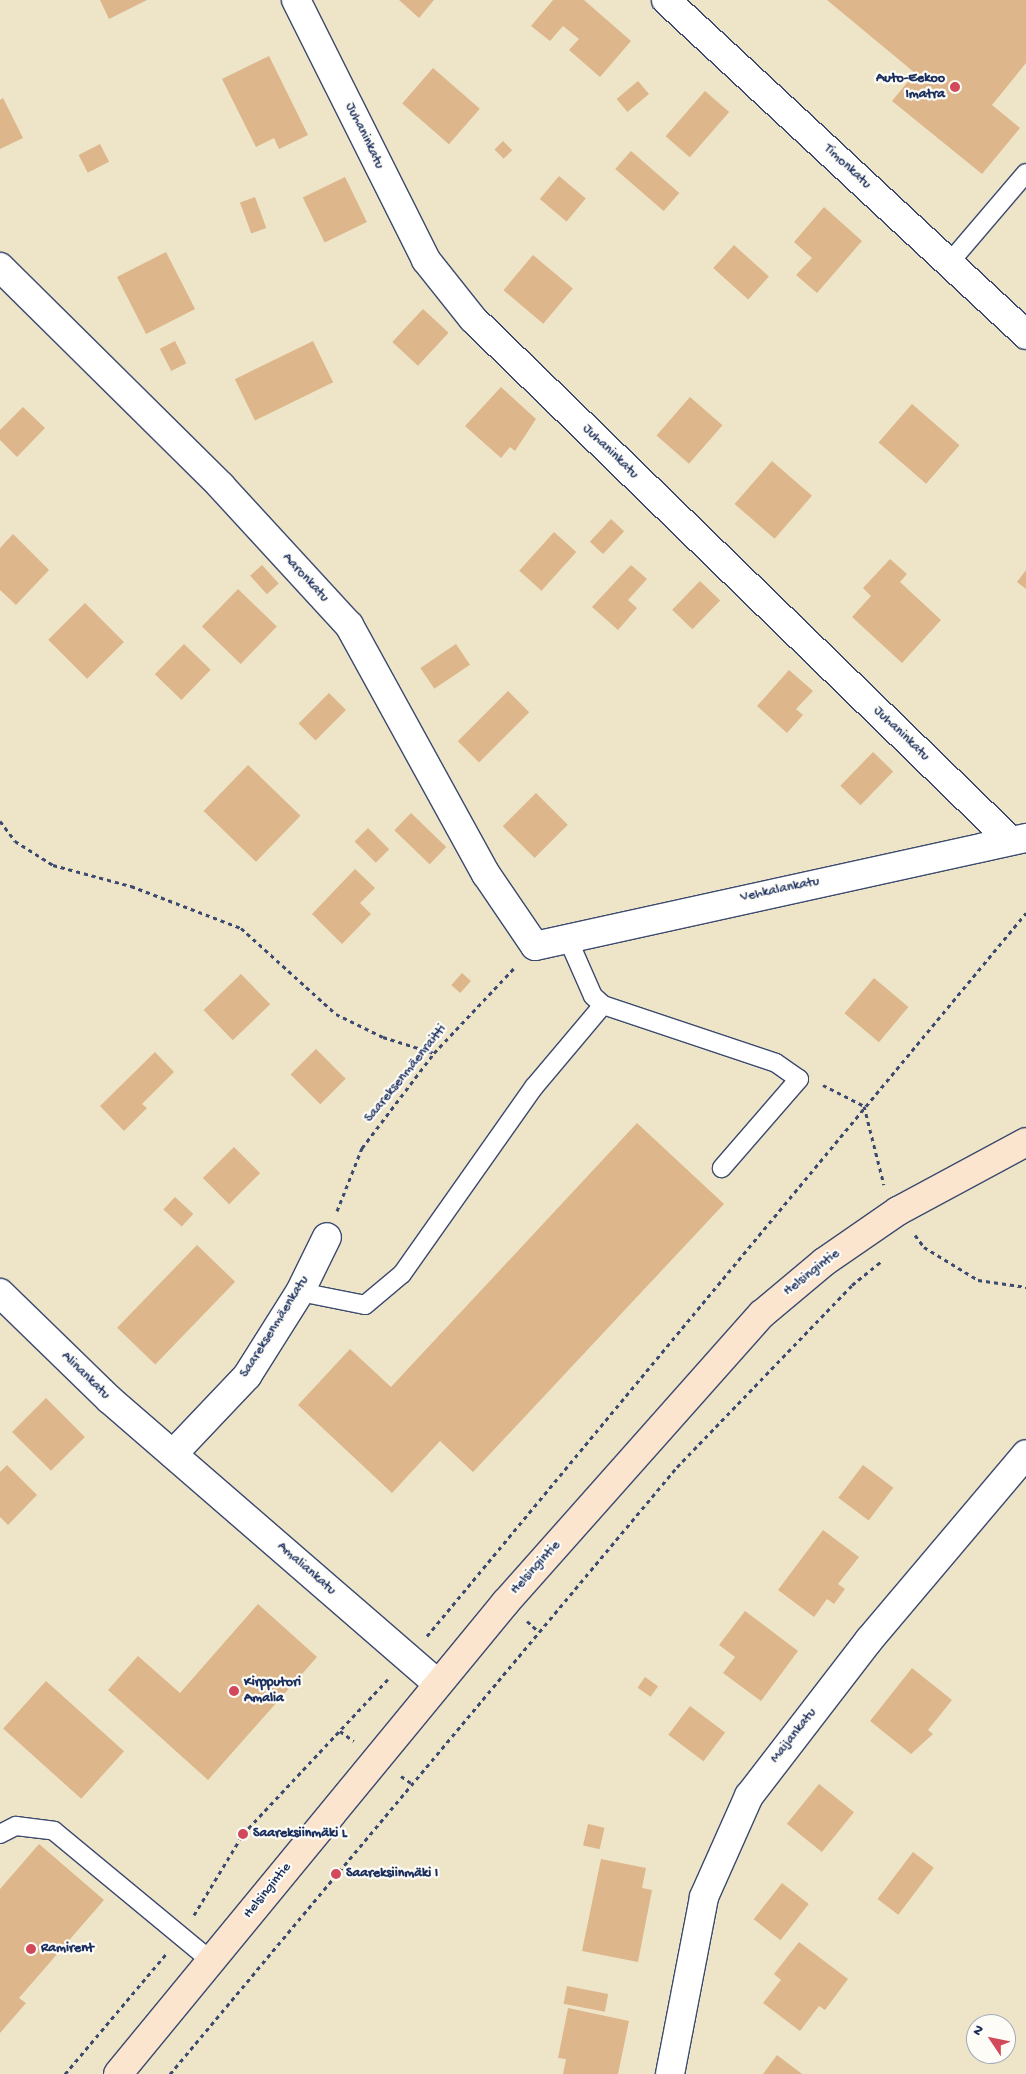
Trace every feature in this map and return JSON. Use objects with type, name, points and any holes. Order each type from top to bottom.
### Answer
[{"type":"main road","name":"Helsingintie","points":[[118,2074],[438,1684],[762,1314],[824,1262],[898,1210],[1026,1142]]},
{"type":"street","name":"Juhaninkatu","points":[[296,0],[426,260],[473,319],[1018,839]]},
{"type":"street","name":"Timonkatu","points":[[666,0],[950,262],[1026,335]]},
{"type":"street","name":"Aaronkatu","points":[[0,266],[221,486],[349,625],[486,874],[535,946]]},
{"type":"street","name":"Vehkalankatu","points":[[535,946],[567,937],[1018,839]]},
{"type":"street","name":"Saareksenmäenkatu","points":[[173,1454],[247,1376],[300,1292],[327,1237]]},
{"type":"street","name":"Alinankatu","points":[[0,1293],[109,1399],[173,1454]]},
{"type":"street","name":"Amaliankatu","points":[[173,1454],[438,1684]]},
{"type":"street","name":"Maijankatu","points":[[670,2074],[704,1897],[748,1796],[869,1640],[1026,1454]]},
{"type":"lane","points":[[950,262],[1026,173]]},
{"type":"lane","points":[[567,937],[593,996],[603,1005],[776,1063],[799,1080],[722,1168]]},
{"type":"lane","points":[[300,1292],[366,1305],[402,1274],[534,1087],[603,1005]]},
{"type":"lane","points":[[0,1834],[16,1826],[54,1831],[211,1961]]},
{"type":"path","points":[[0,821],[15,842],[53,865],[131,886],[241,928],[336,1014],[383,1037],[434,1053]]},
{"type":"path","points":[[65,2074],[181,1936],[243,1834],[409,1658],[864,1106],[1026,913]]},
{"type":"path","name":"Saareksenmäenraitti","points":[[327,1237],[362,1148],[434,1053],[535,946]]},
{"type":"path","points":[[819,1083],[864,1106]]},
{"type":"path","points":[[909,1241],[916,1236]]},
{"type":"path","points":[[170,2074],[677,1467],[852,1284],[887,1257]]},
{"type":"path","points":[[1020,1286],[1026,1287]]},
{"type":"building","points":[[100,0],[147,0],[109,19]]},
{"type":"building","points":[[399,0],[434,0],[419,18]]},
{"type":"building","points":[[553,0],[584,0],[631,41],[600,77],[569,50],[579,39],[563,26],[550,41],[531,26]]},
{"type":"building","name":"Auto-Eekoo Imatra","points":[[827,0],[1026,0],[1026,63],[992,105],[1020,128],[982,174],[892,101],[915,73]]},
{"type":"building","points":[[269,56],[308,135],[279,149],[274,138],[256,147],[222,79]]},
{"type":"building","points":[[433,68],[480,109],[449,144],[402,103]]},
{"type":"building","points":[[638,81],[649,94],[627,112],[617,99]]},
{"type":"building","points":[[705,91],[729,112],[690,157],[666,136]]},
{"type":"building","points":[[3,98],[23,138],[0,149],[0,100]]},
{"type":"building","points":[[503,141],[512,150],[504,159],[495,149]]},
{"type":"building","points":[[100,144],[109,162],[88,173],[79,155]]},
{"type":"building","points":[[631,151],[679,193],[664,211],[615,169]]},
{"type":"building","points":[[559,176],[586,198],[567,221],[540,199]]},
{"type":"building","points":[[345,177],[367,222],[325,243],[303,198]]},
{"type":"building","points":[[255,197],[266,228],[251,233],[240,202]]},
{"type":"building","points":[[824,207],[862,241],[817,293],[796,275],[812,258],[794,242]]},
{"type":"building","points":[[734,245],[769,276],[748,299],[713,268]]},
{"type":"building","points":[[166,252],[195,309],[146,334],[117,277]]},
{"type":"building","points":[[533,255],[573,288],[543,324],[503,290]]},
{"type":"building","points":[[423,309],[449,333],[418,366],[392,342]]},
{"type":"building","points":[[175,341],[186,363],[171,371],[160,349]]},
{"type":"building","points":[[313,341],[333,382],[255,420],[235,379]]},
{"type":"building","points":[[501,387],[536,419],[515,451],[510,447],[501,458],[465,426]]},
{"type":"building","points":[[690,397],[722,425],[689,464],[657,435]]},
{"type":"building","points":[[912,404],[960,445],[926,484],[879,442]]},
{"type":"building","points":[[23,407],[45,428],[17,457],[0,440],[0,430]]},
{"type":"building","points":[[772,461],[812,496],[775,539],[735,504]]},
{"type":"building","points":[[611,519],[624,531],[603,554],[590,542]]},
{"type":"building","points":[[554,532],[576,552],[541,591],[519,571]]},
{"type":"building","points":[[13,534],[49,570],[16,605],[0,590],[0,548]]},
{"type":"building","points":[[890,559],[907,574],[900,582],[941,620],[902,663],[852,617],[871,596],[863,588]]},
{"type":"building","points":[[262,565],[279,584],[267,594],[250,576]]},
{"type":"building","points":[[631,565],[647,579],[628,600],[637,608],[618,630],[592,607]]},
{"type":"building","points":[[1026,570],[1026,589],[1017,582]]},
{"type":"building","points":[[700,581],[720,600],[692,629],[672,610]]},
{"type":"building","points":[[238,589],[277,627],[241,664],[202,626]]},
{"type":"building","points":[[85,603],[124,642],[87,679],[48,640]]},
{"type":"building","points":[[184,644],[211,670],[181,700],[155,674]]},
{"type":"building","points":[[456,644],[470,665],[434,689],[420,668]]},
{"type":"building","points":[[789,670],[813,691],[796,709],[803,715],[787,733],[757,706]]},
{"type":"building","points":[[508,691],[529,712],[479,762],[458,741]]},
{"type":"building","points":[[329,693],[346,710],[316,740],[299,723]]},
{"type":"building","points":[[873,752],[893,771],[860,805],[840,786]]},
{"type":"building","points":[[248,765],[301,816],[256,862],[204,811]]},
{"type":"building","points":[[536,793],[568,825],[535,858],[503,826]]},
{"type":"building","points":[[411,813],[446,847],[430,864],[394,830]]},
{"type":"building","points":[[368,828],[389,849],[376,863],[355,841]]},
{"type":"building","points":[[355,869],[375,888],[360,903],[371,914],[342,944],[312,914]]},
{"type":"building","points":[[462,973],[471,981],[460,993],[451,985]]},
{"type":"building","points":[[241,974],[270,1004],[233,1040],[204,1010]]},
{"type":"building","points":[[874,978],[908,1007],[879,1042],[844,1013]]},
{"type":"building","points":[[316,1049],[346,1079],[320,1104],[291,1074]]},
{"type":"building","points":[[155,1052],[174,1072],[142,1104],[147,1108],[124,1131],[100,1106]]},
{"type":"building","points":[[637,1123],[724,1204],[473,1472],[440,1441],[392,1493],[298,1405],[350,1349],[391,1387]]},
{"type":"building","points":[[234,1147],[260,1173],[229,1204],[203,1178]]},
{"type":"building","points":[[175,1197],[193,1214],[182,1226],[163,1209]]},
{"type":"building","points":[[197,1245],[235,1282],[155,1365],[117,1328]]},
{"type":"building","points":[[46,1398],[85,1437],[51,1471],[12,1432]]},
{"type":"building","points":[[7,1465],[37,1495],[8,1525],[0,1517],[0,1472]]},
{"type":"building","points":[[863,1465],[893,1488],[869,1521],[838,1498]]},
{"type":"building","points":[[823,1530],[859,1557],[838,1584],[845,1589],[834,1604],[827,1599],[814,1617],[778,1590]]},
{"type":"building","name":"Kirpputori Amalia","points":[[258,1604],[317,1657],[208,1780],[108,1690],[138,1656],[180,1693]]},
{"type":"building","points":[[745,1611],[798,1651],[761,1701],[723,1673],[735,1657],[719,1645]]},
{"type":"building","points":[[912,1668],[952,1700],[928,1730],[933,1734],[911,1754],[870,1721]]},
{"type":"building","points":[[645,1677],[658,1686],[651,1697],[638,1688]]},
{"type":"building","points":[[46,1681],[124,1751],[81,1799],[3,1729]]},
{"type":"building","points":[[690,1706],[725,1732],[703,1761],[668,1735]]},
{"type":"building","points":[[819,1784],[854,1812],[822,1852],[787,1824]]},
{"type":"building","points":[[588,1824],[605,1828],[600,1849],[583,1845]]},
{"type":"building","name":"Ramirent","points":[[39,1844],[104,1900],[19,1998],[26,2003],[0,2033],[0,1889]]},
{"type":"building","points":[[913,1852],[934,1868],[898,1915],[877,1899]]},
{"type":"building","points":[[601,1859],[646,1868],[642,1888],[652,1890],[638,1962],[582,1951]]},
{"type":"building","points":[[782,1883],[809,1904],[780,1940],[754,1919]]},
{"type":"building","points":[[799,1942],[848,1979],[825,2010],[819,2006],[800,2031],[763,2003],[781,1980],[774,1974]]},
{"type":"building","points":[[567,1986],[608,1994],[605,2012],[564,2004]]},
{"type":"building","points":[[568,2008],[629,2021],[618,2074],[563,2074],[566,2059],[558,2058]]},
{"type":"building","points":[[777,2055],[802,2074],[763,2074]]},
{"type":"place","name":"Auto-Eekoo Imatra","points":[[955,87]]},
{"type":"place","name":"Kirpputori Amalia","points":[[234,1691]]},
{"type":"place","name":"Saareksiinmäki L","points":[[243,1834]]},
{"type":"place","name":"Saareksiinmäki I","points":[[336,1874]]},
{"type":"place","name":"Ramirent","points":[[31,1949]]}]
